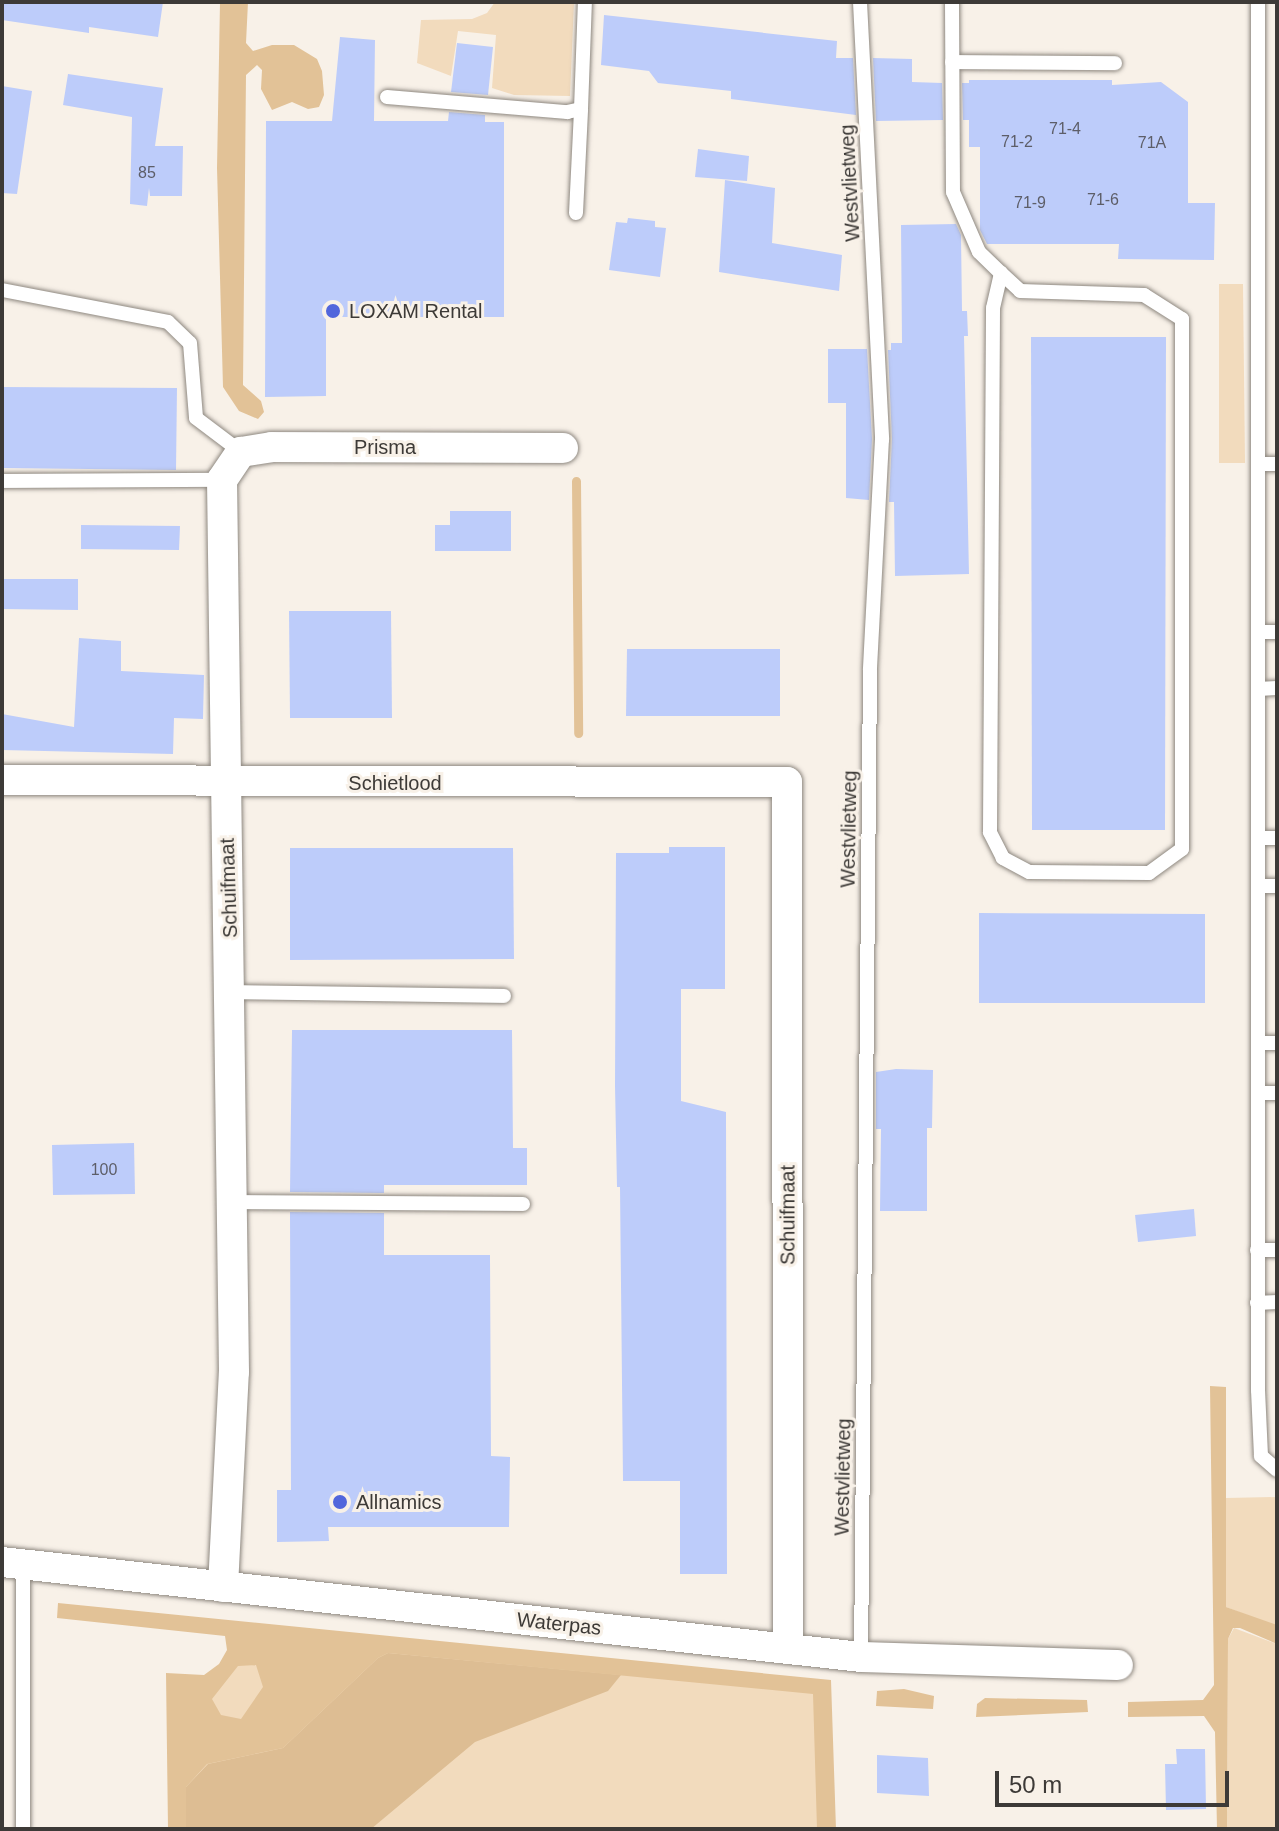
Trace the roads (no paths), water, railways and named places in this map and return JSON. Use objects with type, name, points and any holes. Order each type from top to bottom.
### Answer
[{"type":"street","name":"Prisma","points":[[241,452],[272,447],[563,448]]},
{"type":"street","points":[[225,783],[222,480],[241,452]]},
{"type":"street","name":"Schietlood","points":[[2,780],[225,783],[787,782]]},
{"type":"street","name":"Schuifmaat","points":[[787,782],[788,1649]]},
{"type":"street","name":"Schuifmaat","points":[[223,1587],[234,1372],[232,992],[225,783]]},
{"type":"street","name":"Waterpas","points":[[13,1564],[861,1657],[1118,1665]]},
{"type":"lane","points":[[576,213],[585,2]]},
{"type":"lane","name":"Westvlietweg","points":[[860,2],[882,439],[870,670],[861,1657]]},
{"type":"lane","points":[[952,2],[953,192],[979,252],[1020,291],[1144,295],[1182,319],[1182,849],[1149,873],[1029,872],[1003,858],[990,832],[993,308],[1001,273]]},
{"type":"lane","points":[[1258,2],[1257,1303],[1261,1456],[1277,1470]]},
{"type":"lane","points":[[952,62],[1115,63]]},
{"type":"lane","points":[[387,97],[567,112],[581,109]]},
{"type":"lane","points":[[2,290],[168,322],[190,343],[196,418],[241,452]]},
{"type":"lane","points":[[1259,464],[1277,464]]},
{"type":"lane","points":[[2,481],[222,480]]},
{"type":"lane","points":[[1258,632],[1277,632]]},
{"type":"lane","points":[[1258,689],[1277,688]]},
{"type":"lane","points":[[1258,838],[1277,838]]},
{"type":"lane","points":[[1258,886],[1277,886]]},
{"type":"lane","points":[[232,992],[504,996]]},
{"type":"lane","points":[[1258,1043],[1277,1043]]},
{"type":"lane","points":[[1258,1093],[1277,1093]]},
{"type":"lane","points":[[233,1202],[523,1204]]},
{"type":"lane","points":[[1257,1250],[1277,1250]]},
{"type":"lane","points":[[1257,1303],[1277,1302]]},
{"type":"lane","points":[[13,1564],[23,1829]]},
{"type":"waterway","points":[[576,481],[578,733]]},
{"type":"place","name":"LOXAM Rental","points":[[333,311]]},
{"type":"place","name":"Allnamics","points":[[340,1502]]}]
